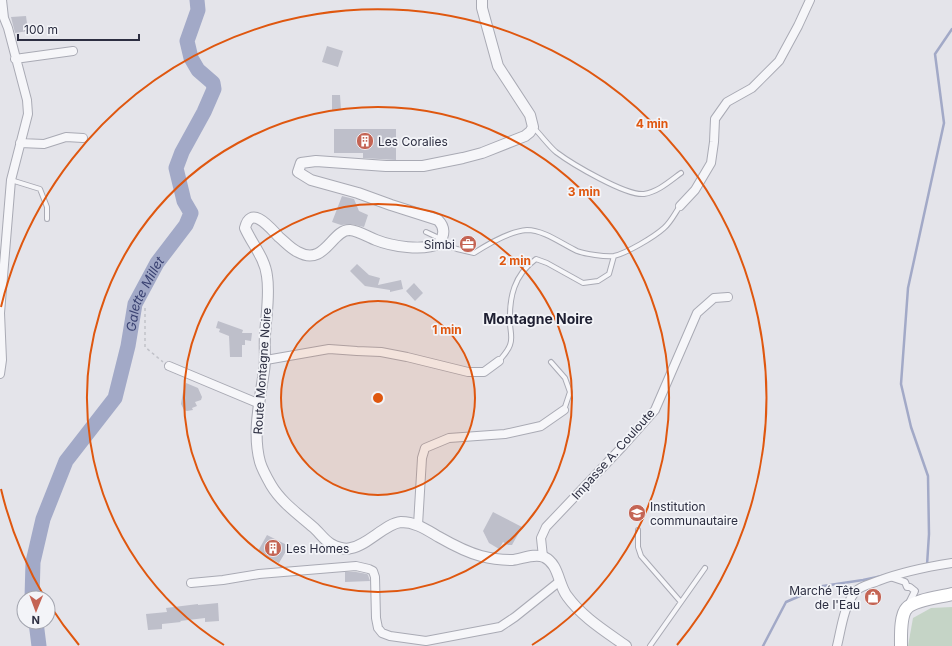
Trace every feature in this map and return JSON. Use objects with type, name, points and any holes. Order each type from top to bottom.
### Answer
[{"type":"main road","points":[[901,646],[901,633],[904,614],[907,608],[917,602],[952,594]]},
{"type":"street","points":[[0,374],[2,360],[0,313],[11,180],[28,114],[27,100],[8,28],[2,18],[2,0]]},
{"type":"street","points":[[437,245],[444,233],[443,226],[438,220],[358,193],[311,180],[298,172],[298,167],[301,163],[316,161],[386,166],[423,166],[463,158],[508,144],[530,132],[533,127],[530,115],[498,66],[482,8],[482,0]]},
{"type":"street","points":[[680,206],[695,190],[711,163],[715,119],[727,102],[752,88],[779,62],[810,0]]},
{"type":"street","points":[[15,59],[73,51]]},
{"type":"street","points":[[20,143],[44,144],[66,138],[83,138]]},
{"type":"street","name":"Route Montagne Noire","points":[[437,245],[413,247],[393,246],[349,230],[341,233],[324,250],[313,255],[306,256],[291,248],[261,219],[252,218],[249,220],[246,228],[264,264],[267,276],[268,296],[265,337],[266,360],[257,429],[258,450],[261,463],[271,485],[284,501],[330,544],[341,548],[350,549],[358,546],[390,525],[398,522],[418,525],[458,547],[495,560],[513,560],[533,556],[543,557]]},
{"type":"street","name":"Impasse A. Couloute","points":[[543,557],[541,538],[546,527],[655,410],[696,313],[714,298],[728,298]]},
{"type":"street","points":[[266,360],[329,350],[381,352],[468,372],[484,372],[499,361]]},
{"type":"street","points":[[169,366],[260,404]]},
{"type":"street","points":[[418,525],[422,458],[425,448],[448,438],[505,434],[541,426],[564,410]]},
{"type":"street","points":[[543,557],[550,562],[556,570],[565,593],[574,605],[603,630],[626,646]]},
{"type":"street","points":[[838,646],[845,614],[855,592],[860,588],[890,577],[923,568],[952,564]]},
{"type":"street","points":[[191,583],[294,570],[356,566],[370,569],[375,577],[376,618],[378,628],[382,633],[390,636],[426,641],[500,627],[516,617],[560,581]]},
{"type":"street","points":[[890,577],[905,582],[907,587],[910,587],[915,592],[907,608]]},
{"type":"lane","points":[[533,127],[556,152],[594,176],[634,193],[645,194],[662,187],[681,173]]},
{"type":"lane","points":[[11,180],[40,189],[48,207],[46,219]]},
{"type":"lane","points":[[426,232],[437,245],[474,252],[492,242],[511,234],[526,230],[537,232],[579,252],[614,256],[637,246],[665,227],[680,206]]},
{"type":"lane","points":[[499,361],[510,345],[512,335],[510,324],[511,304],[514,288],[519,276],[527,265],[536,259],[583,283],[598,281],[609,274],[614,256]]},
{"type":"lane","points":[[551,362],[565,378],[570,392],[564,410]]},
{"type":"lane","points":[[638,530],[638,547],[641,556],[680,602]]},
{"type":"lane","points":[[650,646],[705,568]]},
{"type":"path","points":[[146,308],[145,347],[169,366]]},
{"type":"green space","points":[[952,607],[952,646],[908,646],[913,618],[931,608]]},
{"type":"building","points":[[26,16],[28,31],[15,33],[11,17]]},
{"type":"building","points":[[327,46],[343,51],[338,67],[322,62]]},
{"type":"building","points":[[332,95],[340,95],[341,110],[332,110]]},
{"type":"building","name":"Les Coralies","points":[[334,129],[396,129],[396,160],[363,158],[363,153],[334,153]]},
{"type":"building","points":[[342,196],[354,199],[359,211],[368,215],[364,227],[351,224],[341,225],[332,222]]},
{"type":"building","points":[[357,264],[369,275],[380,278],[378,285],[401,280],[403,289],[390,292],[390,290],[365,286],[350,271]]},
{"type":"building","points":[[414,283],[423,293],[415,301],[406,291]]},
{"type":"building","points":[[218,321],[243,330],[242,333],[252,333],[251,341],[245,340],[245,345],[242,345],[242,357],[230,357],[229,336],[219,332],[220,329],[216,328]]},
{"type":"building","points":[[186,383],[198,388],[202,397],[201,400],[195,402],[197,406],[192,408],[193,410],[187,411],[184,410],[181,404]]},
{"type":"building","points":[[493,512],[522,527],[512,545],[508,545],[503,542],[499,549],[489,543],[483,531]]},
{"type":"building","name":"Les Homes","points":[[267,535],[289,546],[279,563],[258,551]]},
{"type":"building","points":[[345,572],[367,574],[370,581],[345,582]]},
{"type":"building","points":[[218,603],[219,621],[205,622],[205,618],[180,621],[181,622],[162,624],[162,629],[148,630],[146,614],[167,612],[166,608]]},
{"type":"waterway","name":"Galette Millet","points":[[32,590],[33,562],[43,519],[66,461],[115,398],[128,346],[135,304],[157,263],[186,225],[191,213],[184,201],[176,168],[182,152],[204,112],[214,89],[213,83],[198,70],[191,58],[187,41],[198,10],[197,0]]},
{"type":"waterway","points":[[926,566],[929,534],[928,476],[911,427],[901,384],[908,288],[944,123],[935,54],[952,29]]},
{"type":"waterway","points":[[763,646],[786,602],[823,586],[882,576]]},
{"type":"waterway","name":"Galette Millet","points":[[37,630],[39,646]]},
{"type":"place","name":"Les Coralies","points":[[365,141]]},
{"type":"place","name":"Simbi","points":[[468,244]]},
{"type":"place","name":"Institution communautaire","points":[[637,513]]},
{"type":"place","name":"Les Homes","points":[[273,548]]},
{"type":"place","name":"Marché Tête de l'Eau","points":[[873,597]]},
{"type":"district","name":"Montagne Noire","points":[[538,318]]}]
